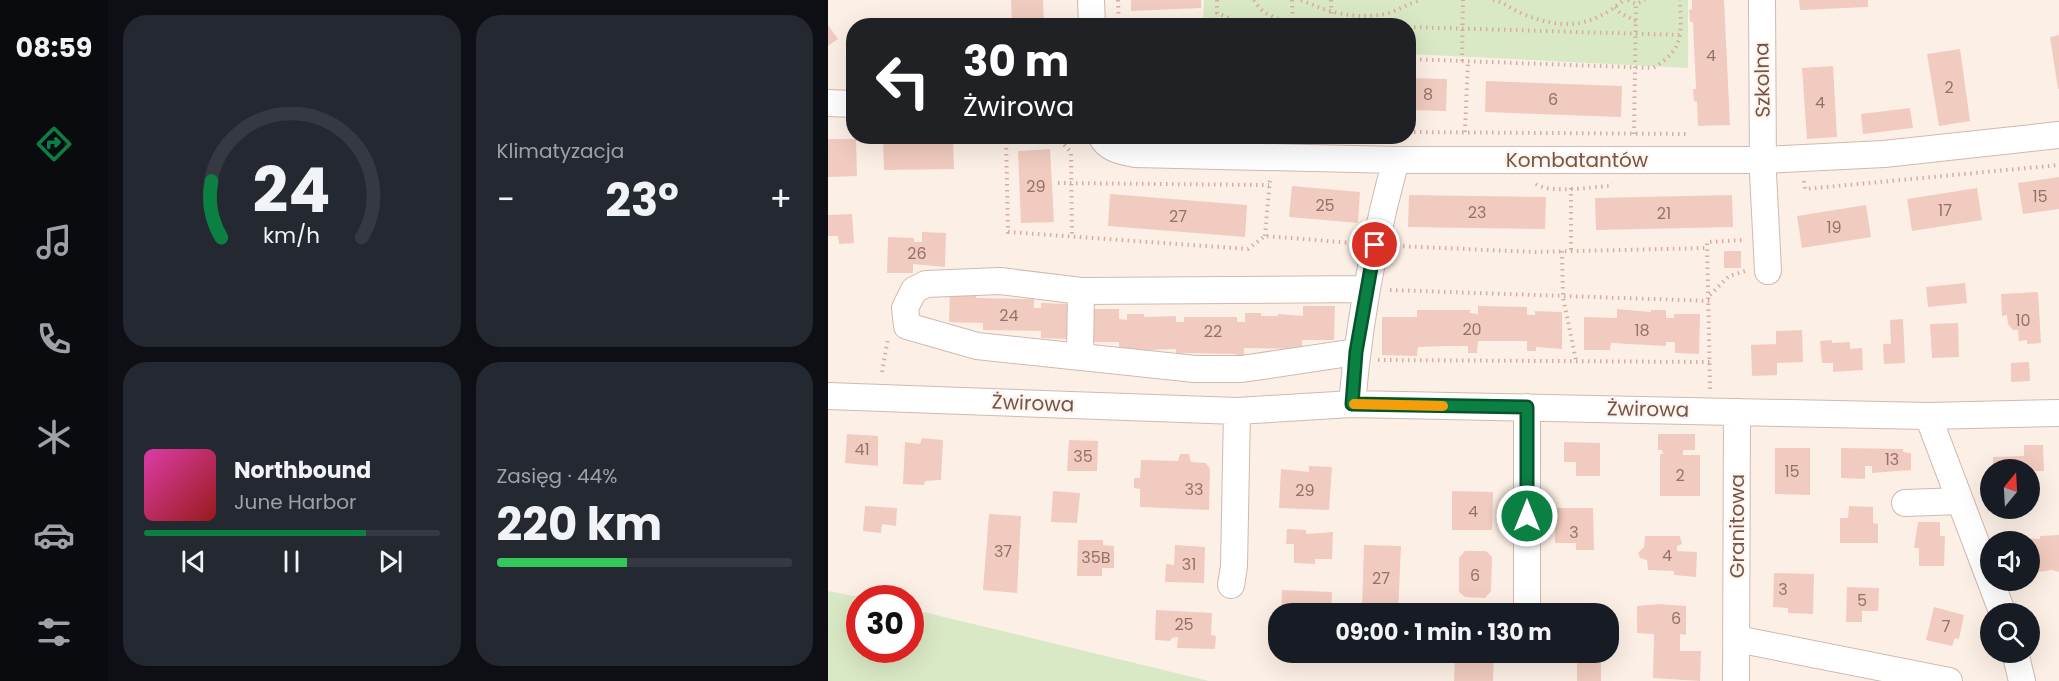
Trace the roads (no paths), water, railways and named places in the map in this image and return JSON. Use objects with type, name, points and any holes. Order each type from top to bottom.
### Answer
[{"type":"street","points":[[1091,0],[1092,18]]},
{"type":"street","name":"Szkolna","points":[[1762,0],[1766,257]]},
{"type":"street","points":[[828,103],[846,104]]},
{"type":"street","name":"Kombatantów","points":[[1106,144],[1116,150],[1135,154],[1396,160],[1763,160],[1884,154],[2059,135]]},
{"type":"street","points":[[1352,404],[1367,356],[1366,289],[1396,160]]},
{"type":"street","points":[[1366,289],[1081,291],[1000,281],[926,284],[914,290],[905,308],[907,326],[977,346],[1196,369],[1242,369],[1367,356]]},
{"type":"street","points":[[1080,356],[1081,291]]},
{"type":"street","name":"Żwirowa","points":[[828,396],[1237,411],[1352,404],[1928,416],[2059,413]]},
{"type":"street","points":[[1527,407],[1527,603]]},
{"type":"street","points":[[1232,585],[1237,411]]},
{"type":"street","name":"Granitowa","points":[[1736,681],[1737,412]]},
{"type":"street","points":[[1928,416],[1999,603]]},
{"type":"street","points":[[1905,503],[1960,501]]},
{"type":"street","points":[[1737,639],[1949,681]]},
{"type":"street","points":[[2018,663],[2022,681]]}]
